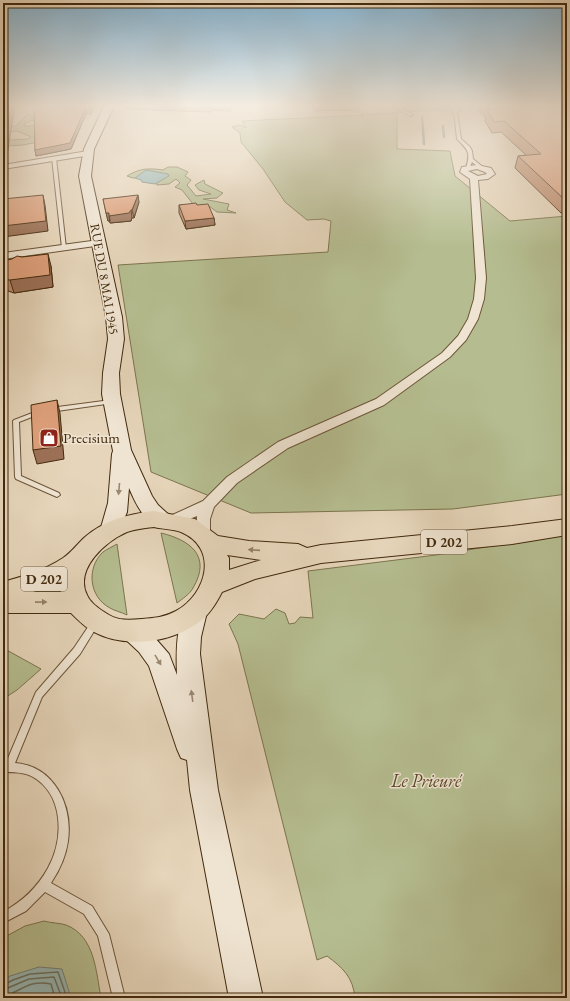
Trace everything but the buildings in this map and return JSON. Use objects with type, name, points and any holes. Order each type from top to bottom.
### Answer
[{"type":"main road","name":"RUE DU 8 MAI 1945","points":[[87,154],[84,165],[85,176],[114,317],[116,339],[111,373],[111,402],[122,450]]},
{"type":"main road","points":[[122,450],[143,497],[152,510],[168,520],[189,527],[206,540],[214,551],[218,567],[216,584],[208,598],[195,612],[184,619],[159,629],[132,632],[96,622],[78,603],[73,586],[75,572],[80,558],[93,543],[110,531],[135,522],[168,520]]},
{"type":"main road","points":[[110,531],[115,521],[120,490],[122,450]]},
{"type":"main road","name":"D 202","points":[[216,584],[252,571],[321,554],[512,535],[567,527]]},
{"type":"main road","name":"D 202","points":[[206,540],[249,550],[321,554]]},
{"type":"main road","name":"D 202","points":[[3,592],[36,582],[66,570],[80,558]]},
{"type":"main road","name":"D 202","points":[[3,603],[78,603]]},
{"type":"main road","points":[[195,612],[189,637],[188,654],[204,790],[246,998]]},
{"type":"main road","points":[[132,632],[147,644],[160,661],[204,790]]},
{"type":"street","points":[[3,167],[87,154]]},
{"type":"street","points":[[206,540],[204,520],[208,505],[232,480],[284,445],[380,402],[446,355],[462,338],[473,319],[479,299],[481,278],[471,173],[484,178],[490,175],[490,172],[482,168]]},
{"type":"street","points":[[3,256],[99,243]]},
{"type":"street","points":[[168,520],[208,505]]},
{"type":"lane","points":[[469,153],[471,173]]},
{"type":"lane","points":[[54,158],[64,248]]},
{"type":"lane","points":[[470,159],[482,168]]},
{"type":"lane","points":[[57,495],[18,477],[16,421],[34,414],[58,409],[111,402]]},
{"type":"lane","points":[[3,918],[22,907],[43,886],[58,858],[65,830],[62,805],[51,785],[33,772],[6,767],[39,695],[77,651],[96,622]]},
{"type":"lane","points":[[43,886],[88,910],[103,934],[119,998]]},
{"type":"green space","points":[[250,153],[450,153],[455,176],[510,221],[567,216],[567,494],[453,509],[251,513],[151,472],[118,265],[328,252],[331,221],[324,219],[307,220],[285,202],[263,169]]},
{"type":"green space","points":[[168,167],[177,167],[188,172],[185,176],[191,180],[187,185],[196,196],[211,194],[199,190],[195,185],[204,180],[205,184],[223,193],[217,198],[203,199],[229,204],[227,210],[236,213],[217,212],[209,206],[203,209],[193,204],[182,190],[175,187],[180,183],[176,179],[169,184],[157,185],[155,181],[142,177],[133,178],[127,176],[140,170],[163,170]]},
{"type":"green space","points":[[161,533],[181,540],[189,545],[199,558],[200,567],[198,577],[193,588],[177,603]]},
{"type":"green space","name":"Le Prieuré","points":[[567,534],[567,998],[355,998],[352,984],[338,965],[327,956],[317,960],[238,644],[229,624],[239,614],[264,619],[276,609],[285,613],[289,624],[295,623],[300,617],[313,618],[308,571],[436,555]]},
{"type":"green space","points":[[117,544],[127,615],[112,609],[103,603],[94,590],[92,582],[94,566],[98,559],[103,552]]},
{"type":"green space","points":[[3,648],[41,669],[17,690],[3,699]]},
{"type":"green space","points":[[44,921],[66,925],[76,930],[83,937],[95,966],[101,998],[3,998],[3,938],[25,926]]},
{"type":"water","points":[[146,170],[168,174],[169,176],[155,184],[142,182],[141,180],[135,178]]},
{"type":"water","points":[[39,967],[62,969],[71,998],[3,998],[3,982],[10,976]]},
{"type":"place","name":"Precisium","points":[[49,438]]}]
